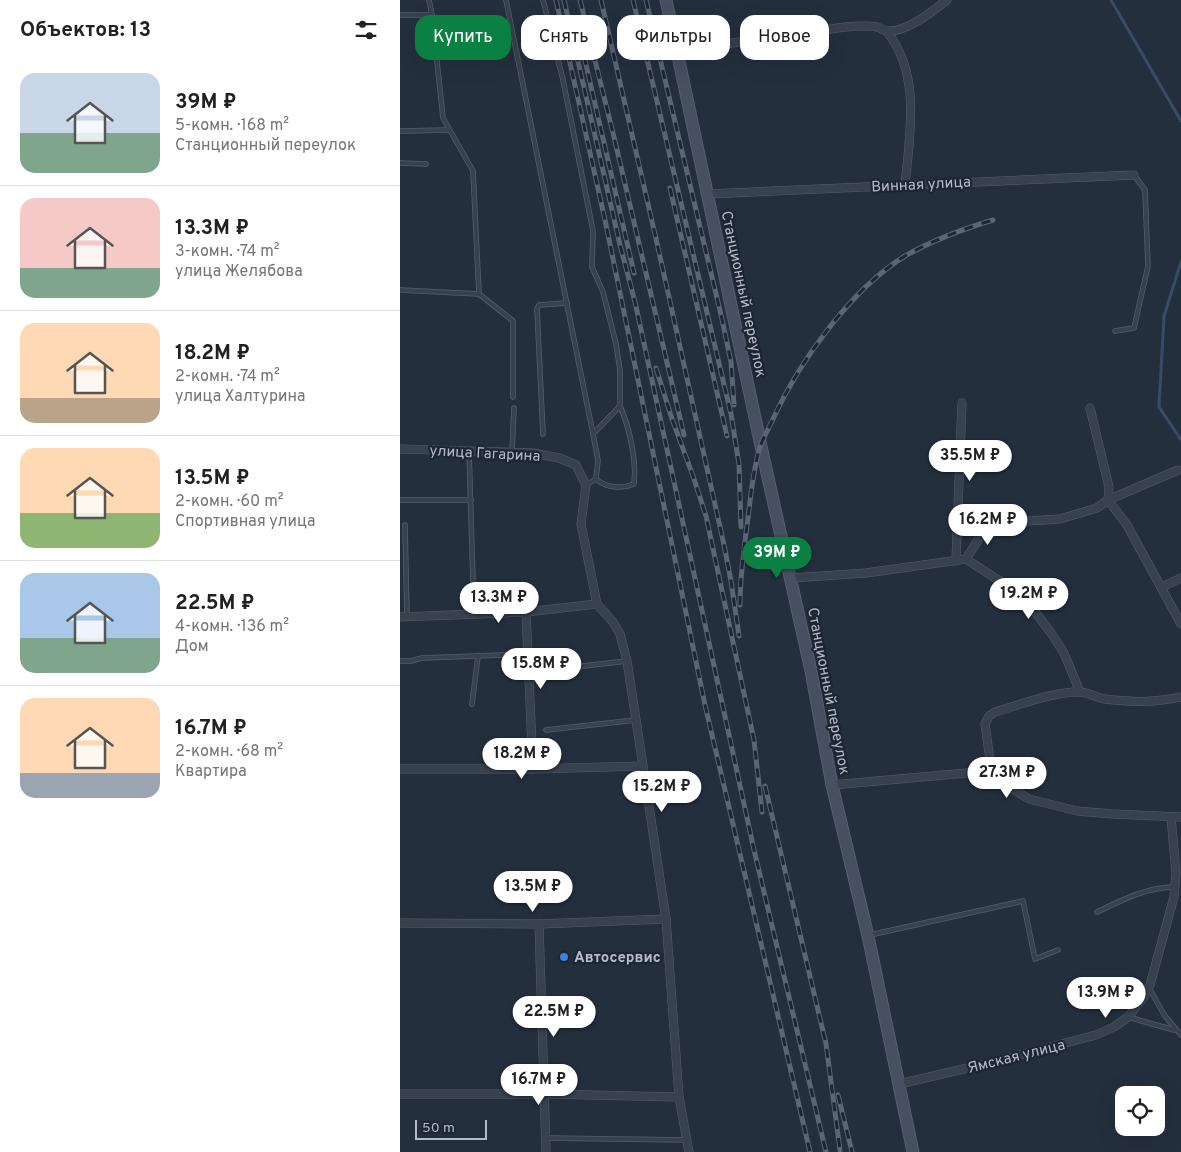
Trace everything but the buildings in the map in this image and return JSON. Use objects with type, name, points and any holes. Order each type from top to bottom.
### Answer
[{"type":"main road","name":"Станционный переулок","points":[[666,0],[669,15]]},
{"type":"main road","name":"Станционный переулок","points":[[678,60],[811,671],[832,785],[868,936],[913,1152]]},
{"type":"street","points":[[887,32],[919,20],[948,0]]},
{"type":"street","points":[[730,43],[845,27],[878,27],[887,32],[898,47],[907,72],[910,117],[905,185]]},
{"type":"street","name":"Винная улица","points":[[708,194],[1134,175]]},
{"type":"street","points":[[956,560],[962,402]]},
{"type":"street","points":[[1090,408],[1109,487],[1108,500],[1127,524],[1181,624]]},
{"type":"street","name":"улица Гагарина","points":[[400,449],[533,453],[558,458],[576,465],[586,485]]},
{"type":"street","points":[[966,559],[983,532],[996,524],[1060,519],[1097,508],[1108,500],[1178,470]]},
{"type":"street","points":[[586,485],[581,524],[597,604],[613,622],[620,634],[644,766],[666,918],[679,1097],[690,1152]]},
{"type":"street","points":[[791,578],[866,573],[966,559],[1023,596],[1052,633],[1064,653],[1080,692]]},
{"type":"street","points":[[1162,587],[1181,578]]},
{"type":"street","points":[[403,616],[526,612],[597,604]]},
{"type":"street","points":[[526,612],[533,769]]},
{"type":"street","points":[[987,773],[991,767],[985,724],[989,716],[995,712],[1051,697],[1080,692],[1101,698],[1133,702],[1161,701],[1181,697]]},
{"type":"street","points":[[400,769],[533,769],[644,766]]},
{"type":"street","points":[[832,785],[978,772],[987,773],[1029,799],[1077,811],[1181,817]]},
{"type":"street","name":"Ямская улица","points":[[898,1084],[1096,1035],[1114,1027],[1128,1017],[1149,988],[1171,908],[1175,887],[1175,860],[1171,817]]},
{"type":"street","points":[[400,923],[539,924],[666,918]]},
{"type":"street","points":[[539,924],[546,1152]]},
{"type":"street","points":[[400,1094],[545,1094],[679,1097]]},
{"type":"lane","points":[[429,0],[432,15]]},
{"type":"lane","points":[[506,0],[598,460],[596,479]]},
{"type":"lane","points":[[543,0],[563,80],[593,231],[592,267],[603,292],[616,344],[620,370],[620,406],[626,419],[634,469],[634,484],[621,487],[606,486],[596,479]]},
{"type":"lane","points":[[400,15],[415,15]]},
{"type":"lane","points":[[436,60],[442,118],[473,171],[479,294]]},
{"type":"lane","points":[[400,131],[449,130]]},
{"type":"lane","points":[[400,163],[426,164]]},
{"type":"lane","points":[[1116,331],[1134,328],[1148,266],[1145,190],[1134,175]]},
{"type":"lane","points":[[400,290],[479,294],[513,321],[513,396]]},
{"type":"lane","points":[[544,434],[536,309],[539,305],[567,303]]},
{"type":"lane","points":[[593,434],[620,406]]},
{"type":"lane","points":[[512,452],[514,408]]},
{"type":"lane","points":[[469,451],[474,614]]},
{"type":"lane","points":[[586,485],[596,479]]},
{"type":"lane","points":[[400,500],[471,500]]},
{"type":"lane","points":[[403,616],[405,525]]},
{"type":"lane","points":[[400,661],[422,658],[528,654]]},
{"type":"lane","points":[[472,704],[478,656]]},
{"type":"lane","points":[[548,670],[626,661]]},
{"type":"lane","points":[[546,730],[636,720]]},
{"type":"lane","points":[[1097,912],[1132,896],[1158,889],[1175,887]]},
{"type":"lane","points":[[868,936],[1023,900],[1036,959],[1058,950]]},
{"type":"lane","points":[[1149,988],[1175,1030],[1181,1035]]},
{"type":"lane","points":[[1128,1017],[1175,1030]]},
{"type":"lane","points":[[546,1138],[687,1140]]},
{"type":"waterway","points":[[1111,0],[1181,121]]},
{"type":"waterway","points":[[1181,262],[1164,316],[1159,407],[1181,440]]},
{"type":"railway","points":[[556,0],[605,220],[705,705],[810,1152]]},
{"type":"railway","points":[[564,0],[620,245],[635,302],[754,850],[826,1152]]},
{"type":"railway","points":[[580,0],[684,435]]},
{"type":"railway","points":[[601,0],[724,545],[739,636]]},
{"type":"railway","points":[[633,0],[731,414],[739,464],[741,527]]},
{"type":"railway","points":[[646,0],[722,319],[731,362],[734,405]]},
{"type":"railway","points":[[585,60],[634,273]]},
{"type":"railway","points":[[670,188],[727,436]]},
{"type":"railway","points":[[740,605],[741,572],[745,540],[754,473],[760,447],[784,397],[812,351],[846,307],[885,270],[905,256],[926,245],[959,231],[993,220]]},
{"type":"railway","points":[[656,368],[706,516],[754,740],[762,812]]},
{"type":"railway","points":[[765,786],[826,1044],[840,1150]]},
{"type":"railway","points":[[838,1095],[852,1152]]},
{"type":"place","name":"Автосервис","points":[[564,957]]}]
